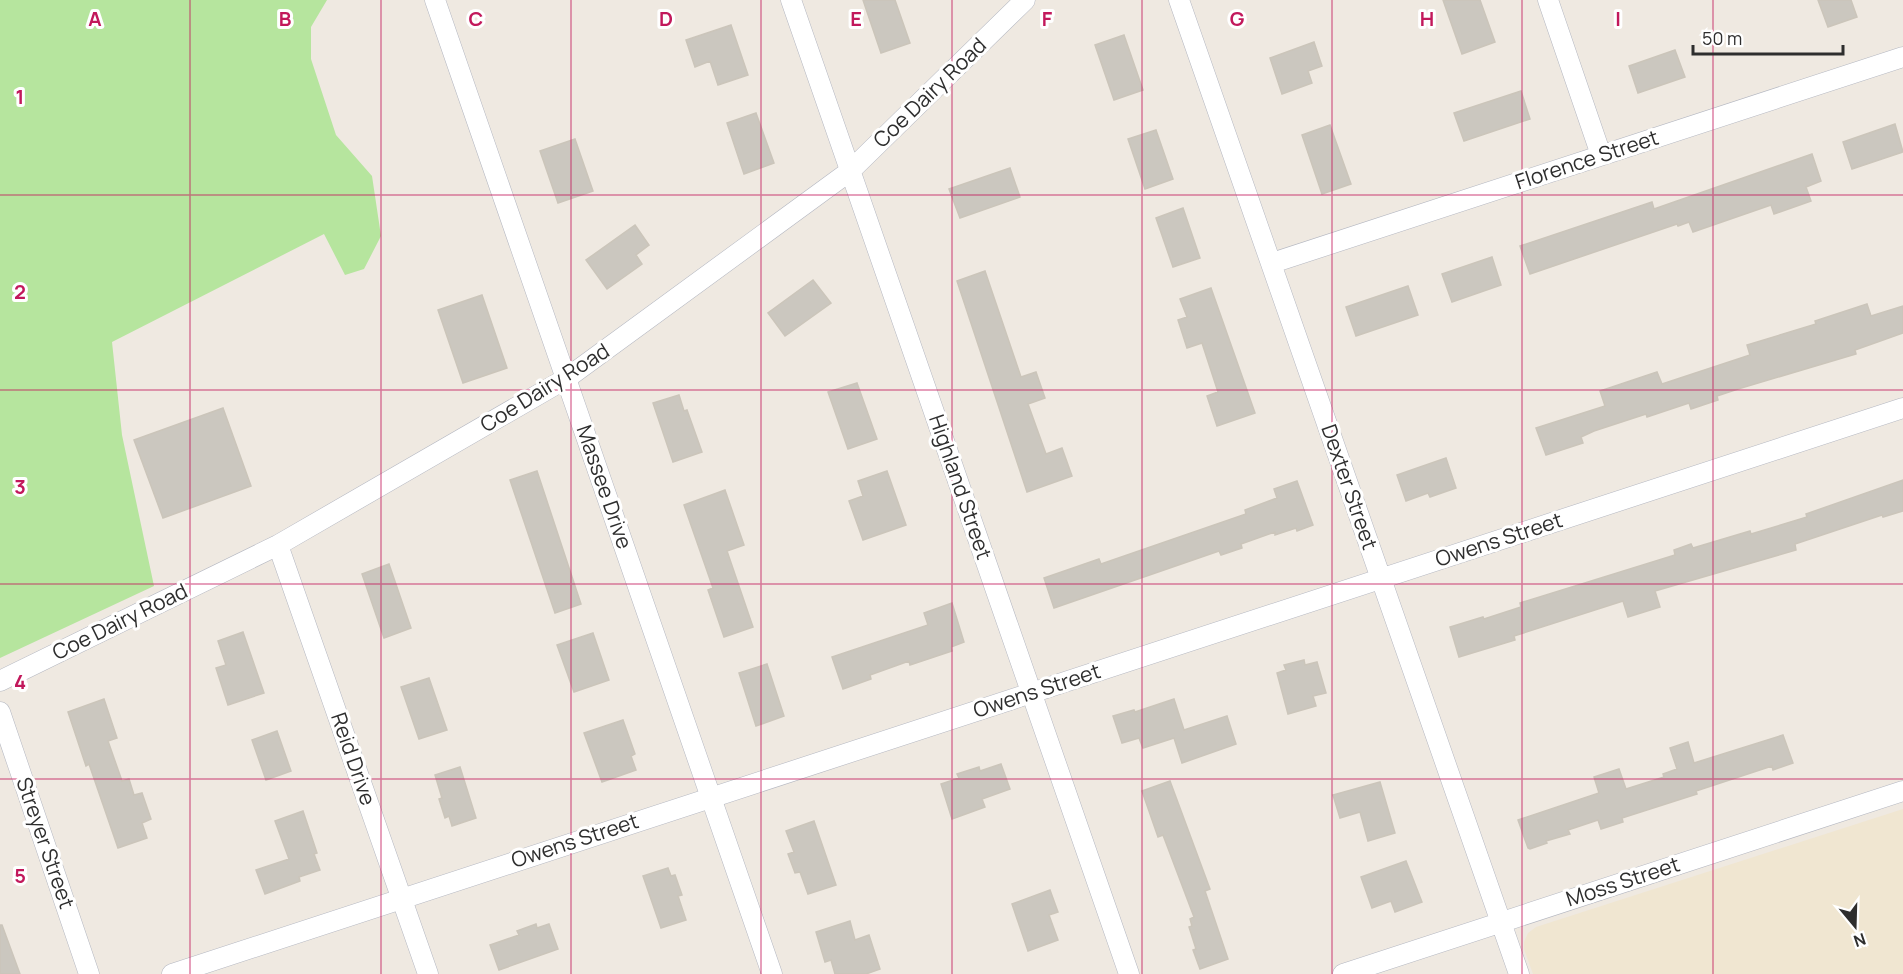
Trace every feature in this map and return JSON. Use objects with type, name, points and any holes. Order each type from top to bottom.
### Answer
[{"type":"street","name":"Massee Drive","points":[[435,0],[772,974]]},
{"type":"street","name":"Highland Street","points":[[791,0],[1129,974]]},
{"type":"street","name":"Coe Dairy Road","points":[[0,681],[278,545],[567,378],[850,171],[1025,0]]},
{"type":"street","name":"Dexter Street","points":[[1179,0],[1519,974]]},
{"type":"street","points":[[1548,0],[1601,155]]},
{"type":"street","name":"Florence Street","points":[[1272,263],[1903,57]]},
{"type":"street","name":"Owens Street","points":[[172,974],[1903,408]]},
{"type":"street","name":"Reid Drive","points":[[278,545],[428,974]]},
{"type":"street","name":"Streyer Street","points":[[0,712],[89,974]]},
{"type":"street","name":"Moss Street","points":[[1343,974],[1903,791]]},
{"type":"shaded area","points":[[1903,809],[1903,974],[1533,974],[1524,949],[1524,942],[1528,933],[1536,927]]},
{"type":"green space","points":[[0,0],[327,0],[311,27],[311,59],[336,135],[372,176],[381,236],[364,269],[345,275],[324,234],[112,342],[122,435],[154,586],[0,658]]},
{"type":"building","points":[[863,0],[895,0],[910,43],[881,53]]},
{"type":"building","points":[[1443,0],[1480,0],[1495,42],[1462,54]]},
{"type":"building","points":[[1818,0],[1851,0],[1857,17],[1828,27]]},
{"type":"building","points":[[731,25],[748,75],[718,85],[710,61],[695,67],[686,40]]},
{"type":"building","points":[[1124,35],[1143,90],[1114,100],[1095,45]]},
{"type":"building","points":[[1314,42],[1322,66],[1308,71],[1312,83],[1282,94],[1270,58]]},
{"type":"building","points":[[1675,50],[1685,77],[1638,93],[1629,66]]},
{"type":"building","points":[[1521,91],[1530,119],[1464,141],[1454,113]]},
{"type":"building","points":[[756,113],[774,163],[744,174],[727,123]]},
{"type":"building","points":[[1895,124],[1903,152],[1852,169],[1843,142]]},
{"type":"building","points":[[1330,125],[1351,184],[1322,194],[1302,135]]},
{"type":"building","points":[[1156,130],[1173,179],[1145,189],[1128,139]]},
{"type":"building","points":[[575,139],[593,191],[558,203],[540,151]]},
{"type":"building","points":[[1812,154],[1821,181],[1806,187],[1811,201],[1774,214],[1771,205],[1693,232],[1689,222],[1678,226],[1677,224],[1530,274],[1520,246],[1652,202],[1654,209]]},
{"type":"building","points":[[1010,168],[1020,197],[960,218],[949,189]]},
{"type":"building","points":[[1183,208],[1200,258],[1173,267],[1156,218]]},
{"type":"building","points":[[635,225],[649,245],[636,255],[642,264],[607,289],[586,260]]},
{"type":"building","points":[[1492,257],[1501,285],[1452,302],[1442,274]]},
{"type":"building","points":[[985,271],[1021,377],[1036,372],[1045,398],[1028,404],[1046,454],[1062,448],[1072,476],[1027,492],[957,281]]},
{"type":"building","points":[[813,280],[831,303],[785,336],[768,313]]},
{"type":"building","points":[[1408,286],[1418,315],[1356,336],[1346,307]]},
{"type":"building","points":[[1211,288],[1255,413],[1217,426],[1207,396],[1218,392],[1202,343],[1187,348],[1178,320],[1187,317],[1180,299]]},
{"type":"building","points":[[482,295],[507,368],[463,383],[438,310]]},
{"type":"building","points":[[1867,304],[1871,316],[1903,306],[1903,333],[1855,350],[1856,354],[1717,396],[1718,400],[1691,409],[1689,403],[1594,431],[1581,437],[1583,443],[1546,455],[1536,428],[1605,406],[1600,391],[1657,372],[1662,384],[1750,355],[1747,345],[1816,324],[1815,321]]},
{"type":"building","points":[[857,383],[877,439],[848,449],[828,392]]},
{"type":"building","points":[[679,395],[684,411],[687,410],[702,452],[673,462],[653,403]]},
{"type":"building","points":[[223,408],[251,486],[163,518],[134,440]]},
{"type":"building","points":[[1446,458],[1456,488],[1430,497],[1428,493],[1406,501],[1397,475]]},
{"type":"building","points":[[537,471],[581,604],[555,613],[510,480]]},
{"type":"building","points":[[887,471],[906,525],[863,540],[849,501],[863,496],[858,481]]},
{"type":"building","points":[[1903,480],[1903,511],[1883,517],[1882,515],[1795,544],[1796,550],[1655,591],[1660,607],[1628,617],[1623,601],[1514,636],[1515,640],[1459,657],[1450,627],[1483,617],[1484,619],[1521,607],[1520,603],[1675,555],[1674,550],[1691,544],[1693,548],[1807,517],[1806,514]]},
{"type":"building","points":[[1297,481],[1313,525],[1297,531],[1296,528],[1275,535],[1275,532],[1241,544],[1242,548],[1221,555],[1219,551],[1054,608],[1044,578],[1099,559],[1101,564],[1246,514],[1245,510],[1277,498],[1274,489]]},
{"type":"building","points":[[725,490],[744,545],[727,551],[753,627],[724,637],[708,590],[713,588],[684,505]]},
{"type":"building","points":[[389,564],[411,628],[384,638],[362,574]]},
{"type":"building","points":[[952,603],[964,642],[951,647],[952,651],[910,665],[909,661],[870,675],[871,679],[843,689],[832,657],[928,625],[924,613]]},
{"type":"building","points":[[243,632],[264,693],[228,705],[216,668],[226,665],[218,641]]},
{"type":"building","points":[[593,633],[609,680],[574,692],[557,645]]},
{"type":"building","points":[[1304,660],[1305,665],[1317,662],[1326,693],[1313,696],[1316,706],[1288,714],[1277,673],[1286,670],[1284,665]]},
{"type":"building","points":[[767,664],[784,716],[756,726],[739,673]]},
{"type":"building","points":[[429,678],[447,730],[419,739],[401,687]]},
{"type":"building","points":[[104,699],[117,738],[108,741],[122,781],[129,779],[134,795],[142,793],[151,819],[142,823],[147,838],[118,848],[68,712]]},
{"type":"building","points":[[1174,699],[1184,730],[1227,716],[1236,744],[1182,763],[1174,738],[1143,748],[1139,738],[1122,743],[1113,716],[1134,710],[1135,712]]},
{"type":"building","points":[[623,720],[635,754],[631,756],[636,770],[602,782],[584,733]]},
{"type":"building","points":[[277,731],[291,771],[266,780],[252,740]]},
{"type":"building","points":[[1783,735],[1793,763],[1773,770],[1772,766],[1696,791],[1697,794],[1622,818],[1623,822],[1601,829],[1598,820],[1568,830],[1570,834],[1528,848],[1518,820],[1599,793],[1594,777],[1619,769],[1626,789],[1664,777],[1663,774],[1677,769],[1670,748],[1688,742],[1694,763]]},
{"type":"building","points":[[1001,764],[1010,789],[982,799],[985,807],[952,819],[941,784],[959,778],[957,774],[979,767],[980,771]]},
{"type":"building","points":[[460,767],[476,818],[452,826],[449,816],[445,818],[435,775]]},
{"type":"building","points":[[1170,781],[1210,889],[1205,891],[1228,959],[1200,969],[1193,950],[1196,949],[1189,927],[1192,926],[1190,919],[1194,917],[1163,835],[1158,837],[1142,791]]},
{"type":"building","points":[[1380,782],[1395,833],[1368,841],[1360,812],[1340,818],[1333,795]]},
{"type":"building","points":[[303,811],[317,853],[314,854],[320,870],[299,877],[300,881],[265,894],[256,870],[289,859],[275,821]]},
{"type":"building","points":[[814,821],[836,885],[808,894],[800,872],[795,873],[788,854],[794,852],[786,831]]},
{"type":"building","points":[[1406,861],[1422,902],[1395,912],[1391,901],[1372,908],[1361,877]]},
{"type":"building","points":[[668,868],[671,876],[675,875],[682,895],[678,896],[686,920],[661,928],[643,876]]},
{"type":"building","points":[[1050,890],[1058,912],[1049,915],[1058,940],[1028,951],[1012,904]]},
{"type":"building","points":[[850,921],[855,940],[869,935],[880,969],[866,974],[835,974],[831,960],[825,962],[816,932]]},
{"type":"building","points":[[536,924],[537,928],[549,924],[558,949],[499,970],[490,945],[519,935],[517,931]]},
{"type":"building","points":[[0,925],[2,925],[20,974],[0,974]]}]
